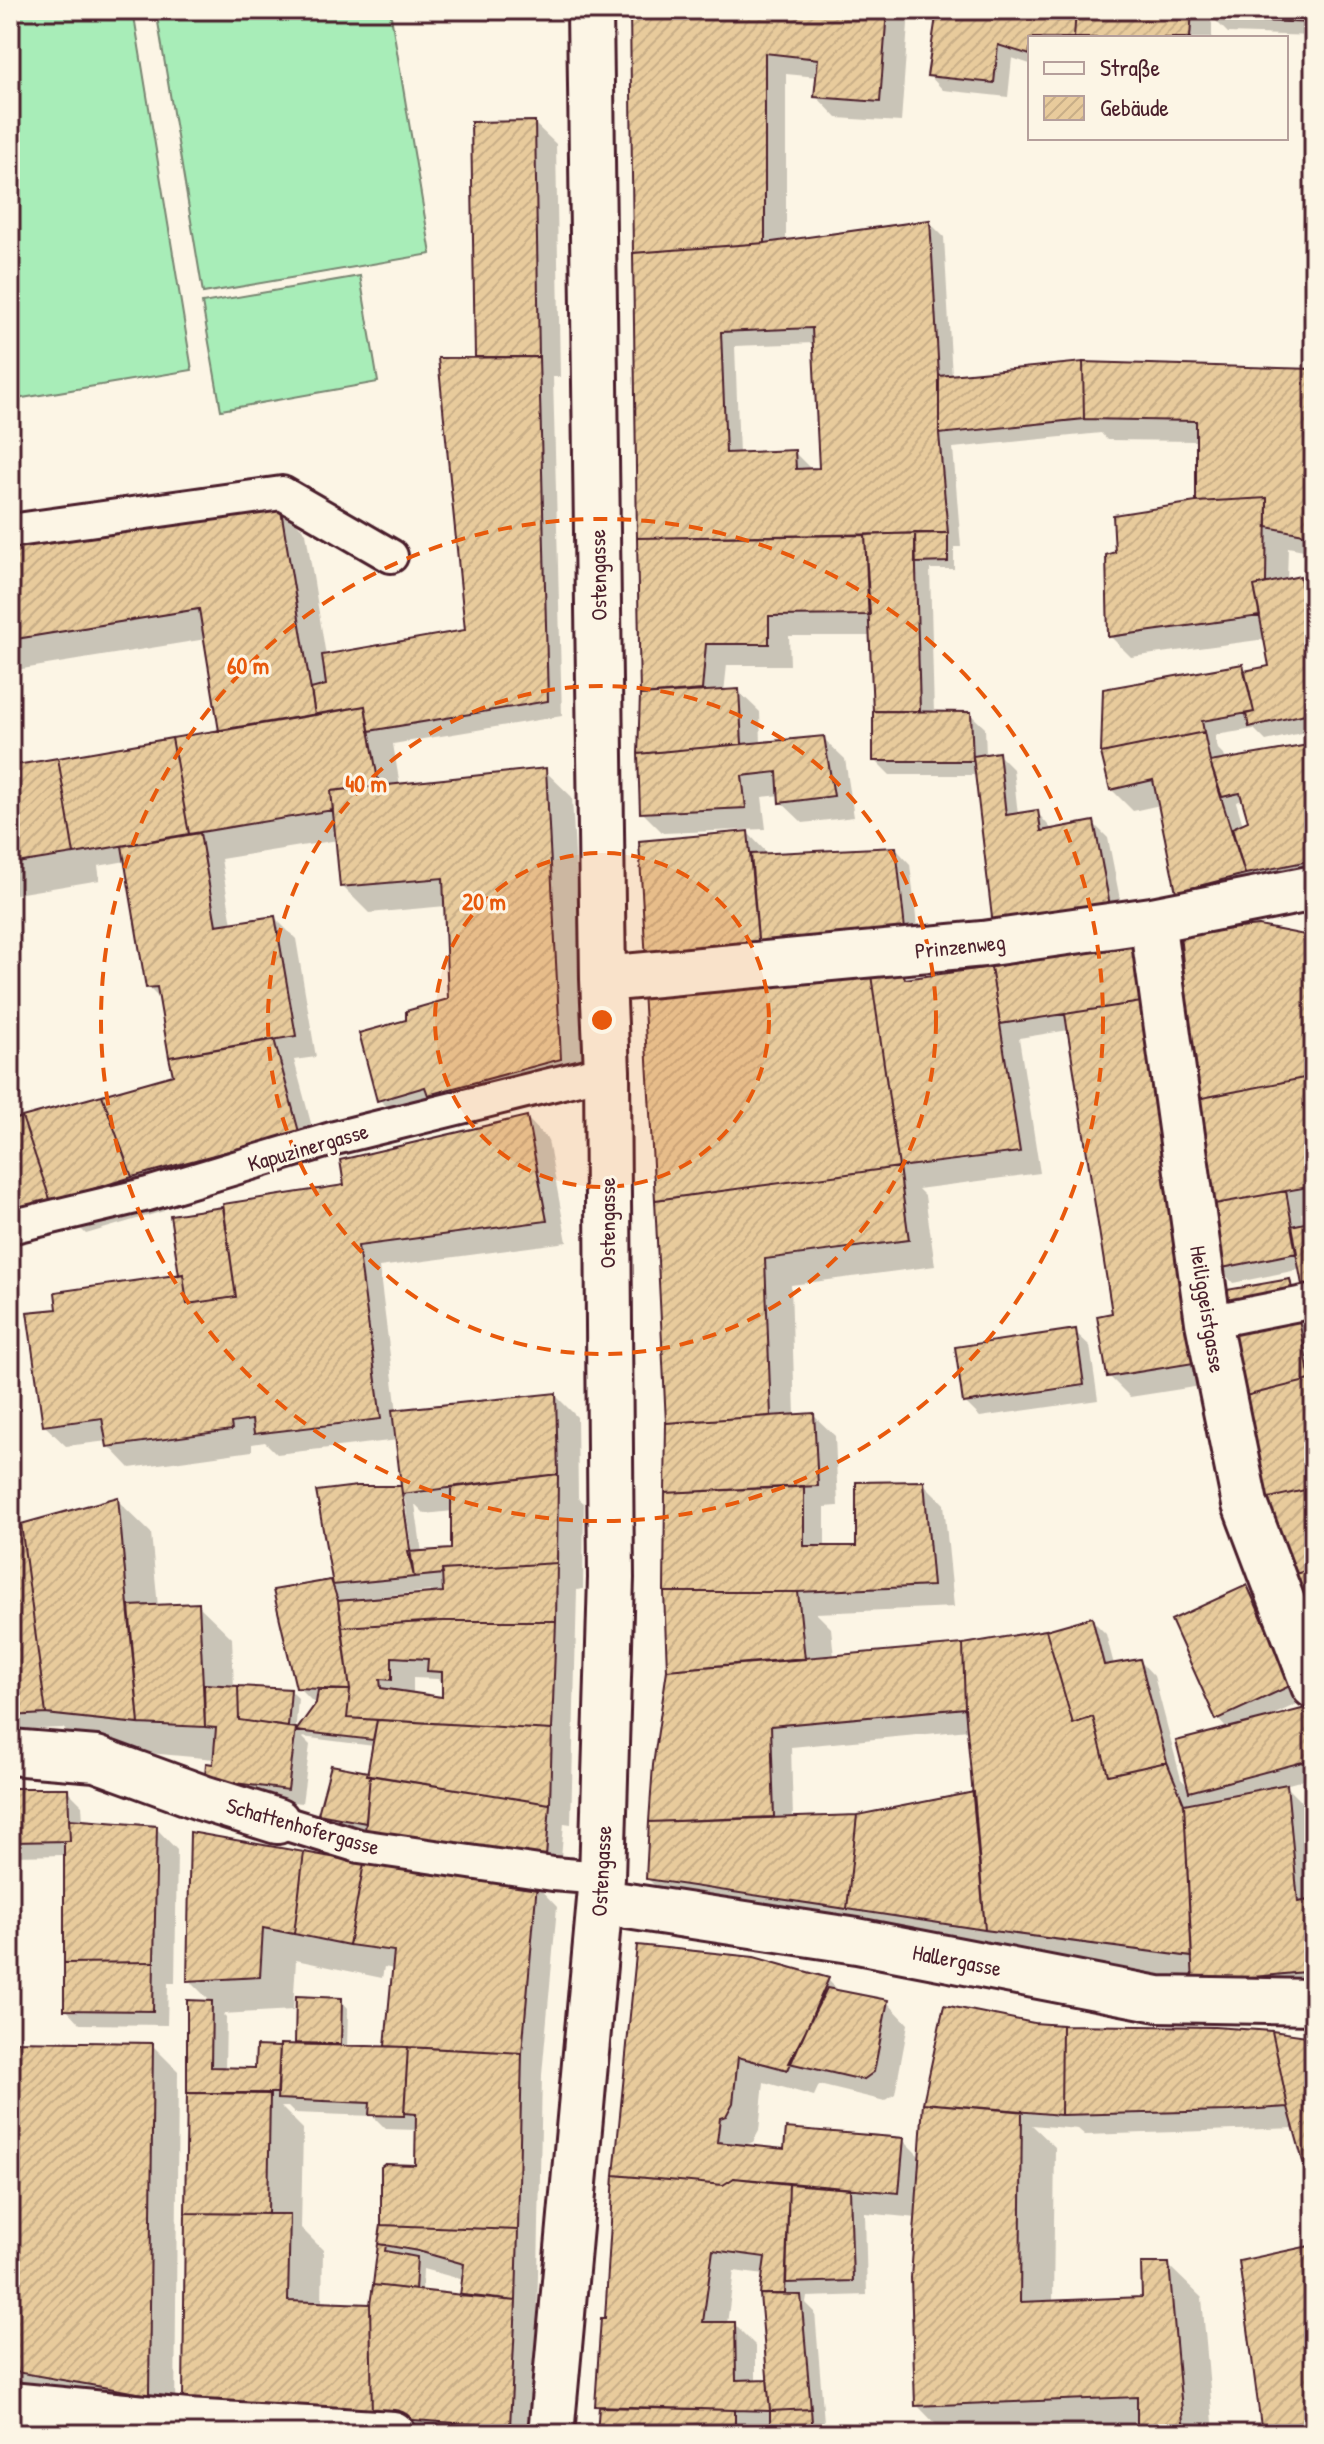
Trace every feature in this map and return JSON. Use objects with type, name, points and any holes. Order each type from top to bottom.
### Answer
[{"type":"street","name":"Ostengasse","points":[[551,2434],[602,1890],[611,1578],[607,1071],[603,979],[590,10]]},
{"type":"street","name":"Prinzenweg","points":[[603,979],[983,944],[1152,920],[1314,888]]},
{"type":"street","name":"Heiliggeistgasse","points":[[1152,920],[1208,1322],[1245,1504],[1314,1686]]},
{"type":"street","name":"Schattenhofergasse","points":[[10,1752],[96,1759],[277,1821]]},
{"type":"street","name":"Hallergasse","points":[[602,1890],[1158,1999],[1314,2002]]},
{"type":"street","points":[[12,2407],[187,2422],[393,2434]]},
{"type":"lane","points":[[10,531],[282,493],[391,556]]},
{"type":"lane","name":"Kapuzinergasse","points":[[10,1227],[148,1194],[335,1138],[607,1071]]},
{"type":"lane","points":[[1208,1322],[1314,1301]]},
{"type":"lane","name":"Schattenhofergasse","points":[[277,1821],[359,1846],[553,1874],[602,1890]]},
{"type":"green space","points":[[10,10],[133,10],[192,370],[10,400]]},
{"type":"green space","points":[[156,10],[390,10],[431,254],[203,293]]},
{"type":"green space","points":[[360,276],[378,382],[221,410],[202,303]]},
{"type":"building","points":[[630,10],[887,10],[880,102],[814,97],[818,59],[765,53],[765,243],[633,253]]},
{"type":"building","points":[[937,10],[1076,10],[1074,36],[1028,36],[1028,54],[998,45],[994,83],[927,76]]},
{"type":"building","points":[[1076,10],[1192,10],[1190,36],[1074,36]]},
{"type":"building","points":[[1211,10],[1314,10],[1314,23],[1211,19]]},
{"type":"building","points":[[535,121],[539,357],[475,357],[471,122]]},
{"type":"building","points":[[930,220],[939,376],[939,434],[948,533],[637,538],[633,253],[765,243]],"holes":[[[812,328],[819,468],[796,469],[795,450],[726,453],[721,332]]]},
{"type":"building","points":[[539,357],[548,701],[369,731],[365,706],[315,715],[311,689],[326,685],[322,655],[465,630],[438,358]]},
{"type":"building","points":[[1083,362],[1084,419],[939,434],[939,376]]},
{"type":"building","points":[[1083,362],[1314,369],[1314,536],[1267,527],[1267,498],[1196,502],[1196,421],[1084,419]]},
{"type":"building","points":[[1267,498],[1266,583],[1254,586],[1260,616],[1108,637],[1106,555],[1115,552],[1113,515],[1196,502]]},
{"type":"building","points":[[280,504],[315,715],[219,731],[199,609],[10,640],[10,549]]},
{"type":"building","points":[[915,533],[948,533],[948,562],[915,563]]},
{"type":"building","points":[[915,533],[920,711],[873,711],[865,535]]},
{"type":"building","points":[[865,535],[870,615],[769,616],[769,644],[706,644],[702,690],[640,695],[637,538]]},
{"type":"building","points":[[1300,576],[1314,664],[1314,712],[1249,727],[1246,714],[1254,712],[1244,671],[1269,666],[1254,586]]},
{"type":"building","points":[[1243,664],[1254,712],[1202,721],[1204,732],[1101,753],[1103,689]]},
{"type":"building","points":[[739,689],[742,744],[638,754],[640,695]]},
{"type":"building","points":[[365,706],[379,786],[331,791],[333,810],[189,834],[172,738]]},
{"type":"building","points":[[873,711],[971,712],[973,761],[873,761]]},
{"type":"building","points":[[1204,732],[1210,762],[1245,874],[1176,892],[1153,780],[1110,790],[1101,753]]},
{"type":"building","points":[[824,736],[834,796],[779,803],[777,772],[742,776],[746,808],[640,813],[638,754]]},
{"type":"building","points":[[172,738],[189,834],[74,854],[58,758]]},
{"type":"building","points":[[1314,744],[1314,860],[1245,874],[1232,828],[1248,821],[1240,793],[1222,797],[1210,762]]},
{"type":"building","points":[[999,752],[1006,815],[1038,810],[1041,831],[1094,821],[1111,911],[993,926],[973,756]]},
{"type":"building","points":[[58,758],[74,854],[10,864],[10,766]]},
{"type":"building","points":[[546,768],[561,1059],[428,1095],[425,1087],[377,1101],[359,1033],[406,1020],[406,1011],[448,999],[443,878],[340,887],[331,791]]},
{"type":"building","points":[[748,831],[759,951],[646,961],[639,841]]},
{"type":"building","points":[[200,833],[216,925],[275,916],[296,1036],[169,1057],[157,987],[146,988],[122,846]]},
{"type":"building","points":[[896,847],[906,939],[759,951],[751,854]]},
{"type":"building","points":[[1259,926],[1305,935],[1314,966],[1314,1076],[1197,1099],[1180,934]]},
{"type":"building","points":[[1138,943],[1148,1001],[1000,1024],[991,967]]},
{"type":"building","points":[[991,967],[1020,1152],[899,1167],[871,975],[903,972],[905,979]]},
{"type":"building","points":[[871,975],[899,1167],[655,1200],[643,990]]},
{"type":"building","points":[[1148,1001],[1206,1361],[1107,1377],[1097,1316],[1112,1313],[1065,1014]]},
{"type":"building","points":[[274,1039],[299,1132],[132,1177],[102,1095],[173,1075],[169,1057]]},
{"type":"building","points":[[1314,1076],[1314,1186],[1209,1205],[1197,1099]]},
{"type":"building","points":[[102,1095],[132,1177],[51,1202],[22,1117]]},
{"type":"building","points":[[527,1116],[547,1221],[358,1246],[381,1419],[254,1434],[252,1420],[231,1423],[232,1430],[107,1447],[102,1418],[43,1426],[27,1312],[57,1309],[55,1292],[183,1274],[187,1304],[236,1297],[223,1204],[344,1185],[340,1160]]},
{"type":"building","points":[[22,1117],[51,1202],[10,1212],[10,1121]]},
{"type":"building","points":[[899,1167],[909,1240],[765,1259],[771,1416],[666,1423],[655,1200]]},
{"type":"building","points":[[1286,1191],[1297,1253],[1217,1269],[1209,1205]]},
{"type":"building","points":[[223,1207],[236,1297],[187,1304],[183,1274],[179,1275],[170,1215]]},
{"type":"building","points":[[1314,1221],[1314,1288],[1303,1290],[1291,1226]]},
{"type":"building","points":[[1290,1279],[1293,1294],[1230,1306],[1227,1290]]},
{"type":"building","points":[[1298,1314],[1310,1380],[1233,1399],[1221,1329]]},
{"type":"building","points":[[1076,1329],[1084,1385],[963,1403],[955,1347]]},
{"type":"building","points":[[1314,1379],[1314,1488],[1255,1501],[1233,1399]]},
{"type":"building","points":[[556,1393],[558,1474],[402,1494],[392,1410]]},
{"type":"building","points":[[814,1413],[818,1486],[665,1493],[666,1423]]},
{"type":"building","points":[[558,1474],[557,1563],[442,1570],[443,1574],[414,1577],[408,1552],[451,1549],[451,1487]]},
{"type":"building","points":[[924,1481],[933,1586],[798,1592],[664,1592],[665,1493],[804,1486],[804,1546],[856,1546],[856,1482]]},
{"type":"building","points":[[357,1486],[401,1486],[414,1577],[333,1585],[316,1491]]},
{"type":"building","points":[[1314,1488],[1314,1568],[1280,1579],[1255,1501]]},
{"type":"building","points":[[118,1497],[139,1724],[46,1714],[21,1524]]},
{"type":"building","points":[[21,1524],[46,1714],[10,1716],[10,1527]]},
{"type":"building","points":[[557,1563],[556,1621],[441,1621],[342,1627],[338,1601],[443,1592],[442,1570]]},
{"type":"building","points":[[1314,1568],[1314,1648],[1280,1579]]},
{"type":"building","points":[[331,1580],[338,1601],[350,1690],[296,1688],[273,1590]]},
{"type":"building","points":[[1247,1585],[1292,1685],[1216,1720],[1171,1620]]},
{"type":"building","points":[[664,1592],[798,1592],[805,1659],[667,1670]]},
{"type":"building","points":[[199,1603],[205,1727],[139,1724],[129,1606]]},
{"type":"building","points":[[1092,1617],[1104,1665],[1140,1659],[1167,1762],[1108,1775],[1093,1717],[1073,1724],[1046,1630]]},
{"type":"building","points":[[441,1621],[556,1621],[552,1730],[347,1718],[350,1690],[342,1627]],"holes":[[[392,1657],[428,1659],[427,1671],[442,1672],[442,1697],[381,1688],[380,1679],[392,1680]]]},
{"type":"building","points":[[1046,1630],[1073,1724],[1093,1717],[1108,1775],[1167,1762],[1184,1804],[1192,1957],[985,1930],[965,1708],[963,1644]]},
{"type":"building","points":[[963,1644],[965,1708],[771,1726],[774,1817],[649,1822],[653,1765],[667,1670]]},
{"type":"building","points":[[204,1684],[238,1686],[239,1720],[296,1728],[288,1790],[205,1779],[206,1763],[213,1764],[216,1728],[205,1727]]},
{"type":"building","points":[[238,1686],[291,1689],[288,1727],[239,1720]]},
{"type":"building","points":[[318,1690],[350,1690],[347,1718],[377,1720],[373,1740],[296,1731],[316,1703]]},
{"type":"building","points":[[1306,1708],[1314,1737],[1314,1759],[1189,1792],[1176,1741]]},
{"type":"building","points":[[377,1720],[552,1730],[550,1804],[367,1775]]},
{"type":"building","points":[[331,1765],[368,1772],[367,1775],[370,1775],[366,1823],[318,1814]]},
{"type":"building","points":[[370,1775],[550,1804],[546,1857],[365,1832]]},
{"type":"building","points":[[1287,1784],[1298,1902],[1314,1899],[1314,1971],[1193,1983],[1184,1804]]},
{"type":"building","points":[[10,1788],[68,1788],[70,1841],[10,1842]]},
{"type":"building","points":[[974,1792],[985,1930],[847,1909],[857,1815]]},
{"type":"building","points":[[857,1815],[847,1909],[646,1879],[649,1822]]},
{"type":"building","points":[[69,1819],[157,1826],[154,1962],[64,1963],[64,1841],[70,1841]]},
{"type":"building","points":[[190,1832],[304,1852],[294,1934],[263,1928],[260,1977],[187,1981]]},
{"type":"building","points":[[304,1852],[364,1863],[349,1945],[294,1934]]},
{"type":"building","points":[[364,1863],[403,1870],[537,1883],[522,2053],[385,2046],[394,1951],[349,1945]]},
{"type":"building","points":[[637,1945],[754,1957],[829,1978],[788,2070],[738,2057],[733,2103],[726,2116],[720,2118],[717,2142],[784,2149],[786,2128],[904,2138],[899,2193],[734,2178],[723,2185],[614,2175]]},
{"type":"building","points":[[154,1962],[153,2011],[64,2010],[64,1963]]},
{"type":"building","points":[[827,1988],[888,2000],[874,2072],[863,2080],[789,2063]]},
{"type":"building","points":[[296,1996],[342,1998],[341,2044],[295,2043]]},
{"type":"building","points":[[187,2000],[212,2001],[211,2067],[255,2068],[256,2046],[280,2047],[278,2093],[187,2093]]},
{"type":"building","points":[[944,2005],[1034,2023],[1062,2025],[1061,2115],[923,2103]]},
{"type":"building","points":[[1062,2025],[1272,2031],[1288,2107],[1061,2115]]},
{"type":"building","points":[[1272,2031],[1314,2037],[1314,2202],[1288,2107]]},
{"type":"building","points":[[10,2041],[153,2043],[149,2395],[10,2371]]},
{"type":"building","points":[[280,2044],[408,2047],[404,2116],[369,2115],[370,2103],[277,2099]]},
{"type":"building","points":[[408,2047],[522,2053],[518,2230],[381,2225],[381,2167],[385,2164],[415,2165],[416,2114],[404,2113]]},
{"type":"building","points":[[187,2093],[270,2094],[268,2214],[185,2213]]},
{"type":"building","points":[[923,2103],[1022,2111],[1020,2302],[1142,2297],[1141,2263],[1169,2263],[1184,2434],[1137,2434],[1137,2397],[915,2406],[911,2278]]},
{"type":"building","points":[[614,2175],[723,2185],[734,2178],[789,2184],[785,2294],[760,2294],[765,2257],[713,2250],[703,2322],[735,2322],[736,2380],[767,2379],[770,2411],[595,2406],[601,2318],[605,2318]]},
{"type":"building","points":[[789,2184],[850,2189],[853,2281],[786,2283]]},
{"type":"building","points":[[185,2213],[290,2214],[288,2301],[370,2304],[372,2414],[183,2399]]},
{"type":"building","points":[[381,2225],[518,2230],[516,2301],[460,2296],[464,2264],[378,2244]]},
{"type":"building","points":[[378,2244],[386,2245],[385,2251],[417,2257],[415,2290],[373,2285]]},
{"type":"building","points":[[1314,2245],[1314,2434],[1262,2434],[1239,2261]]},
{"type":"building","points":[[373,2285],[516,2301],[510,2427],[372,2417],[370,2304]]},
{"type":"building","points":[[760,2294],[801,2295],[811,2409],[770,2411]]},
{"type":"building","points":[[599,2407],[735,2410],[735,2434],[597,2434]]},
{"type":"building","points":[[811,2409],[813,2434],[770,2434],[770,2411]]}]
